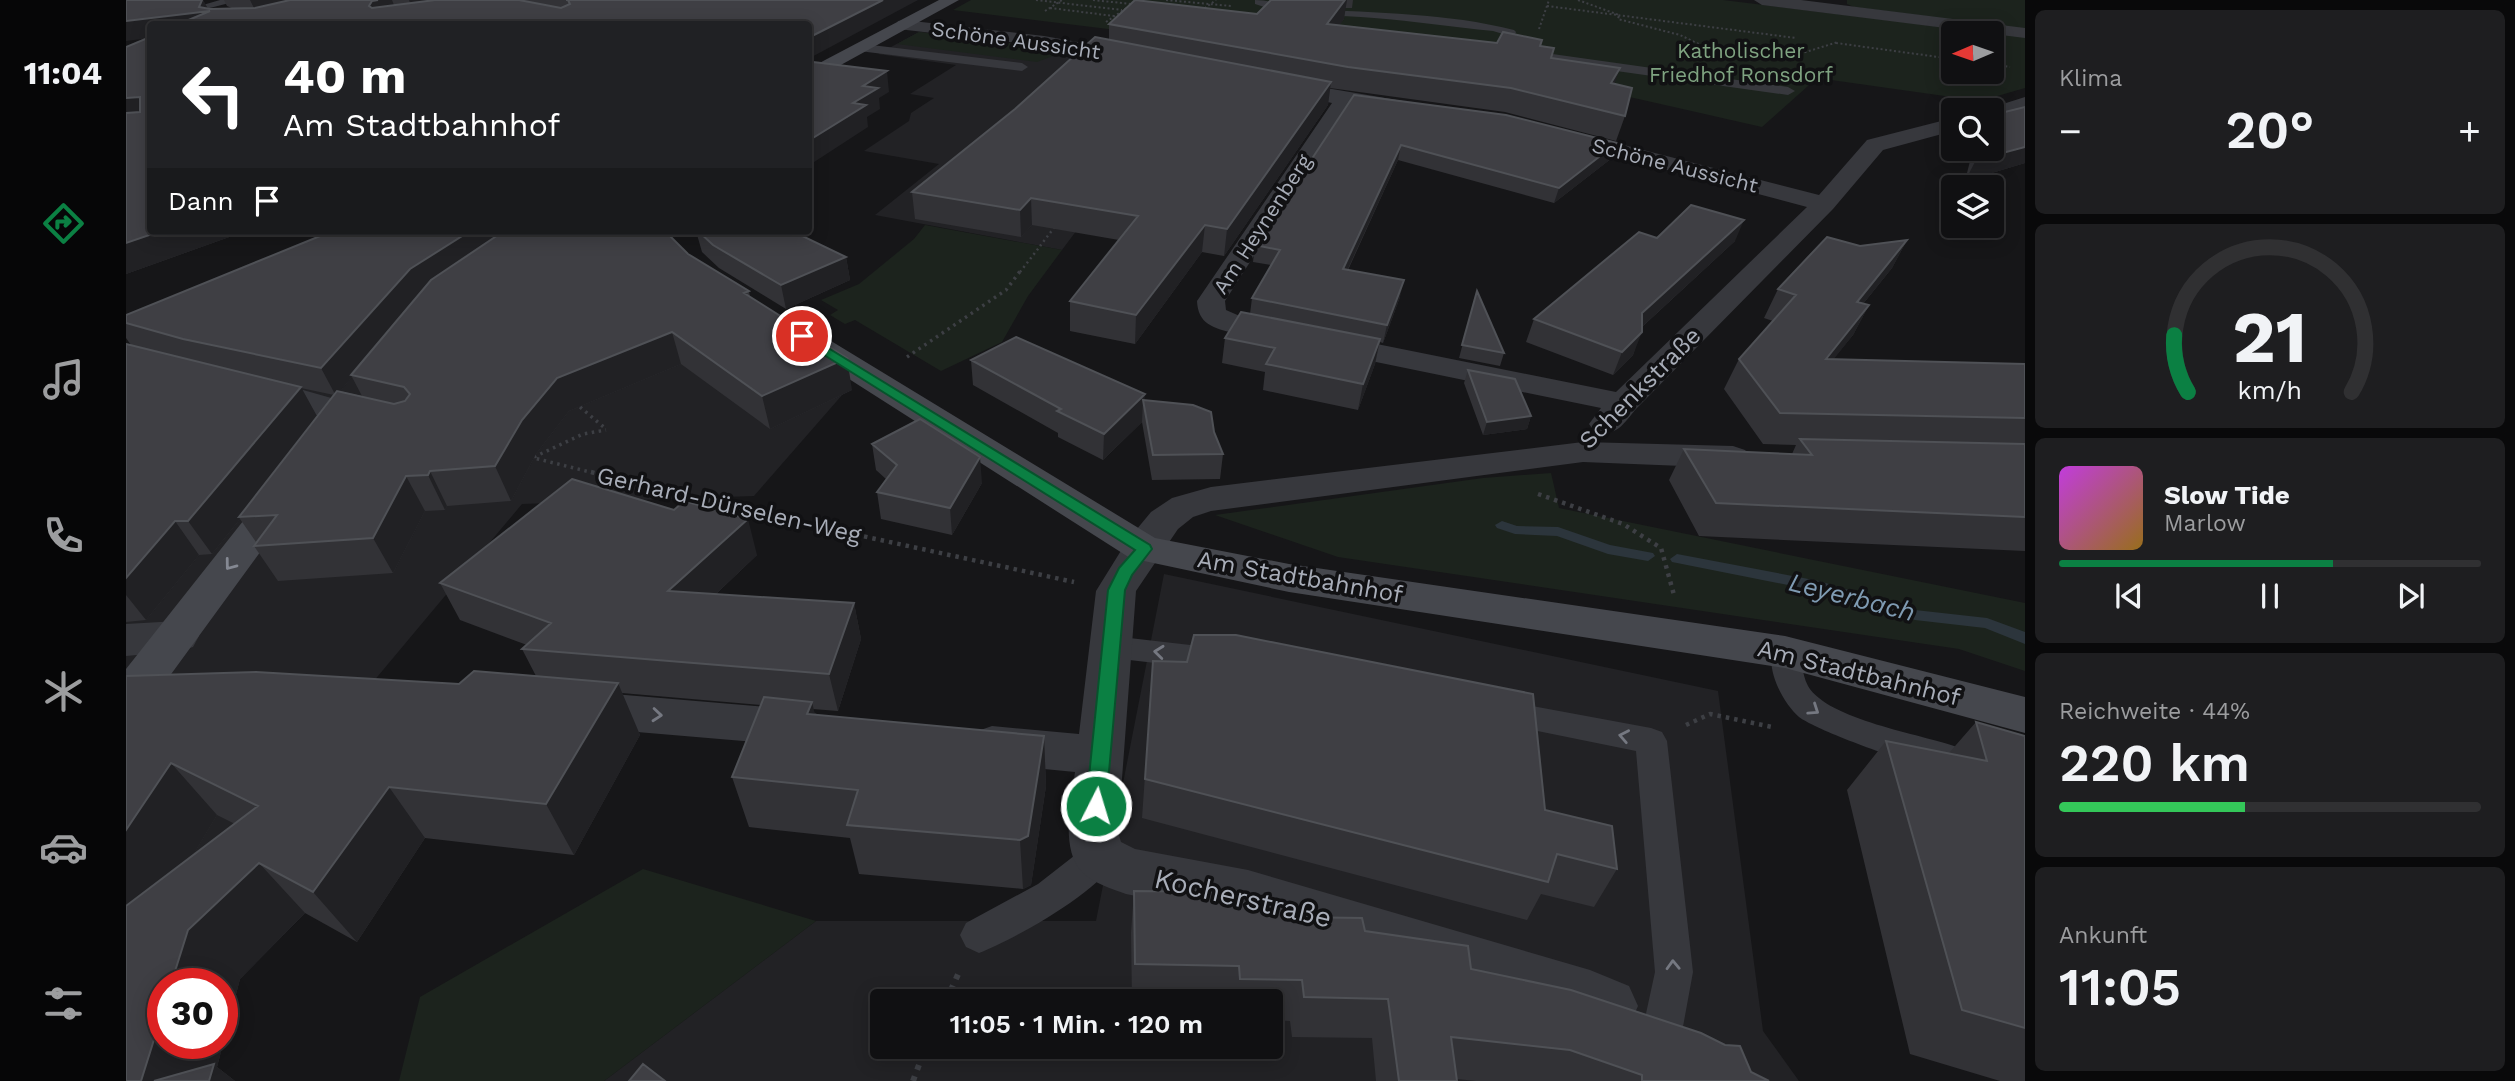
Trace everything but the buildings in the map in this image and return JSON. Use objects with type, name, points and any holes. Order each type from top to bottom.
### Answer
[{"type":"main road","points":[[181,0],[239,18]]},
{"type":"main road","points":[[812,75],[950,0]]},
{"type":"main road","name":"Am Stadtbahnhof","points":[[779,323],[1144,549],[1289,578],[1785,652],[2025,715]]},
{"type":"main road","points":[[154,665],[311,457],[357,407]]},
{"type":"street","points":[[1762,0],[1825,4],[2025,33]]},
{"type":"street","name":"Schöne Aussicht","points":[[904,25],[1068,44],[1155,61]]},
{"type":"street","points":[[1263,83],[1344,99],[1424,110]]},
{"type":"street","name":"Am Heynenberg","points":[[1344,99],[1212,301],[1212,314],[1234,324],[1623,403]]},
{"type":"street","points":[[2004,109],[2025,103]]},
{"type":"street","name":"Schenkstraße","points":[[1144,549],[1169,515],[1191,504],[1211,499],[1583,452],[1623,403],[1824,204],[1875,145],[1941,127]]},
{"type":"street","name":"Schöne Aussicht","points":[[1544,131],[1824,204]]},
{"type":"street","points":[[225,384],[357,407]]},
{"type":"street","points":[[1583,452],[1767,458]]},
{"type":"street","points":[[1100,856],[1094,832],[1116,590],[1125,572],[1144,549]]},
{"type":"street","points":[[538,706],[840,732]]},
{"type":"street","points":[[950,741],[1101,755]]},
{"type":"street","name":"Kocherstraße","points":[[1100,856],[1126,871],[1248,894],[1590,998],[1685,1044]]},
{"type":"lane","points":[[202,7],[236,0]]},
{"type":"lane","points":[[1244,1],[1282,3],[1326,15],[1352,14],[1493,28],[1510,32],[1503,51],[1788,91]]},
{"type":"lane","points":[[863,48],[1022,68]]},
{"type":"lane","points":[[1112,647],[1259,666]]},
{"type":"lane","points":[[1785,652],[1792,686],[1801,701],[1819,714],[1851,727],[1972,765]]},
{"type":"lane","points":[[1475,707],[1651,741],[1674,972],[1685,1044]]},
{"type":"lane","points":[[979,935],[1051,896],[1100,856]]},
{"type":"path","points":[[1036,0],[1140,9]]},
{"type":"path","points":[[1093,0],[1148,4]]},
{"type":"path","points":[[1166,0],[1211,4],[1282,3]]},
{"type":"path","points":[[1208,16],[1196,15],[1216,0]]},
{"type":"path","points":[[1539,29],[1549,0]]},
{"type":"path","points":[[1189,8],[1273,16],[1282,3]]},
{"type":"path","points":[[1547,6],[1802,39]]},
{"type":"path","points":[[1117,14],[1131,16]]},
{"type":"path","points":[[1826,42],[1941,57]]},
{"type":"path","points":[[1777,61],[1838,43]]},
{"type":"path","points":[[2004,66],[2010,67]]},
{"type":"path","points":[[913,354],[1006,290],[1062,217]]},
{"type":"path","points":[[533,458],[583,434],[606,430],[580,407]]},
{"type":"path","name":"Gerhard-Dürselen-Weg","points":[[519,454],[816,526],[1116,590]]},
{"type":"path","points":[[1534,493],[1623,524],[1661,548],[1686,636]]},
{"type":"path","points":[[1710,714],[1777,728]]},
{"type":"path","points":[[951,989],[958,974]]},
{"type":"path","points":[[912,1081],[921,1059]]},
{"type":"shaded area","points":[[919,32],[1056,49],[1256,88],[1127,163],[1062,250],[875,215],[939,164],[864,151],[909,121],[911,113],[934,98],[910,94],[956,65],[878,54]]},
{"type":"shaded area","points":[[506,235],[521,235],[843,394],[754,496],[522,504],[178,915],[186,968],[147,968],[147,1059],[126,1081],[126,533],[273,367]]},
{"type":"shaded area","points":[[1164,574],[1718,691],[1763,1031],[1799,1081],[604,1081],[816,921],[1096,921]]},
{"type":"green space","name":"Katholischer Friedhof Ronsdorf","points":[[971,0],[1723,0],[1941,27],[1941,84],[2004,84],[2004,34],[2025,37],[2025,88],[1990,98],[1959,98],[1817,78],[1762,127],[1590,88],[953,10]]},
{"type":"green space","points":[[1847,0],[2025,0],[2025,29],[2004,26],[2004,21],[1963,21],[1847,4]]},
{"type":"green space","points":[[919,32],[1056,49],[1061,53],[1037,62],[897,44]]},
{"type":"green space","points":[[925,225],[1062,250],[1028,296],[1002,342],[941,371],[855,320],[845,324],[830,315],[838,310],[821,300],[859,284],[914,239]]},
{"type":"green space","points":[[1551,473],[1559,508],[2025,603],[2025,671],[1959,649],[1338,557],[1215,515],[1483,478]]},
{"type":"green space","points":[[643,869],[816,921],[604,1081],[399,1081],[420,997]]},
{"type":"waterway","name":"Leyerbach","points":[[1502,525],[1515,530],[1558,532],[1608,549],[1648,556]]},
{"type":"waterway","name":"Leyerbach","points":[[1677,559],[1819,586],[1915,615],[1987,623],[2025,638]]},
{"type":"route","points":[[802,336],[1144,549],[1125,572],[1116,590],[1096,806]]}]
